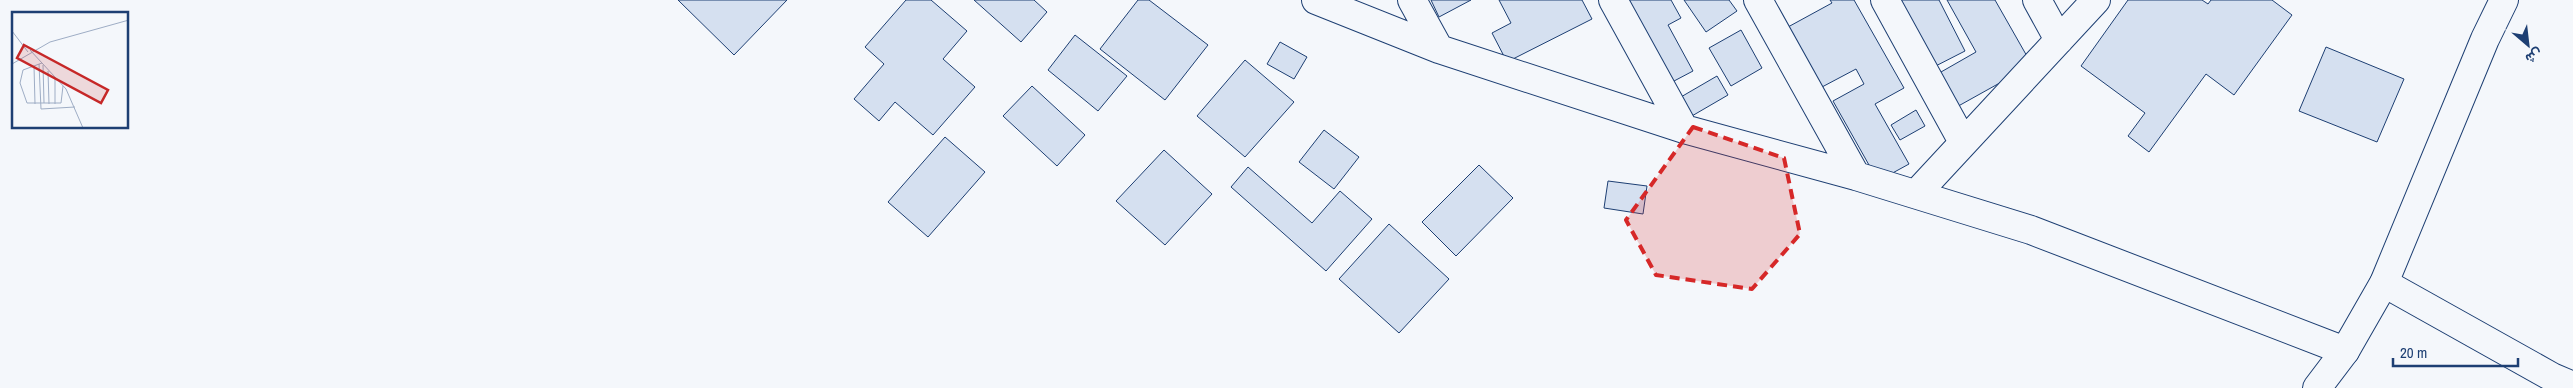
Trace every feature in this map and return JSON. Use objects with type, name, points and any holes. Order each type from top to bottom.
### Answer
[{"type":"street","points":[[1316,0],[1439,49],[1684,129],[1856,176],[2031,230],[2345,351]]},
{"type":"street","points":[[1412,0],[1439,49]]},
{"type":"street","points":[[1613,0],[1684,129]]},
{"type":"street","points":[[1758,0],[1856,176]]},
{"type":"street","points":[[1885,0],[1964,142]]},
{"type":"street","points":[[2037,0],[2059,40]]},
{"type":"street","points":[[1916,194],[2096,0]]},
{"type":"street","points":[[2317,388],[2345,351],[2384,283],[2466,84],[2504,0]]},
{"type":"street","points":[[2384,283],[2552,377],[2573,386]]},
{"type":"highlighted area","points":[[1693,127],[1784,158],[1800,234],[1752,289],[1656,275],[1626,220]]},
{"type":"building","points":[[678,0],[787,0],[734,55]]},
{"type":"building","points":[[906,0],[931,0],[967,31],[943,59],[975,87],[933,135],[895,102],[879,121],[854,99],[884,64],[865,47]]},
{"type":"building","points":[[974,0],[1034,0],[1047,12],[1021,42]]},
{"type":"building","points":[[1138,0],[1149,0],[1208,45],[1165,100],[1100,49]]},
{"type":"building","points":[[1431,0],[1471,0],[1439,17]]},
{"type":"building","points":[[1499,0],[1582,0],[1592,19],[1507,62],[1492,33],[1511,23]]},
{"type":"building","points":[[1610,0],[1671,0],[1681,18],[1668,25],[1693,71],[1657,90]]},
{"type":"building","points":[[1684,0],[1729,0],[1737,11],[1706,32]]},
{"type":"building","points":[[1830,0],[1854,0],[1904,88],[1875,104],[1909,164],[1878,181],[1833,101],[1864,84],[1856,69],[1822,87],[1788,27],[1832,3]]},
{"type":"building","points":[[1885,0],[1939,0],[1965,51],[1922,73]]},
{"type":"building","points":[[1947,0],[1995,0],[2032,65],[1953,109],[1934,76],[1976,52]]},
{"type":"building","points":[[2128,0],[2202,0],[2208,4],[2211,0],[2272,0],[2292,15],[2234,95],[2206,74],[2149,152],[2128,136],[2145,113],[2081,66]]},
{"type":"building","points":[[1741,30],[1762,68],[1731,86],[1709,48]]},
{"type":"building","points":[[1075,35],[1127,76],[1098,111],[1048,70]]},
{"type":"building","points":[[1280,42],[1307,57],[1294,79],[1267,64]]},
{"type":"building","points":[[2326,47],[2404,79],[2377,142],[2299,111]]},
{"type":"building","points":[[1245,60],[1294,102],[1245,157],[1197,116]]},
{"type":"building","points":[[1717,76],[1728,95],[1685,120],[1674,101]]},
{"type":"building","points":[[1032,86],[1085,135],[1057,166],[1003,116]]},
{"type":"building","points":[[1916,110],[1925,126],[1900,140],[1891,125]]},
{"type":"building","points":[[1324,130],[1359,157],[1334,189],[1299,162]]},
{"type":"building","points":[[945,137],[985,172],[928,237],[888,202]]},
{"type":"building","points":[[1164,150],[1212,194],[1165,245],[1116,201]]},
{"type":"building","points":[[1479,165],[1513,198],[1456,256],[1422,222]]},
{"type":"building","points":[[1248,167],[1312,223],[1340,191],[1372,219],[1326,271],[1231,187]]},
{"type":"building","points":[[1608,181],[1647,186],[1643,214],[1604,208]]},
{"type":"building","points":[[1389,224],[1449,279],[1399,333],[1339,279]]}]
